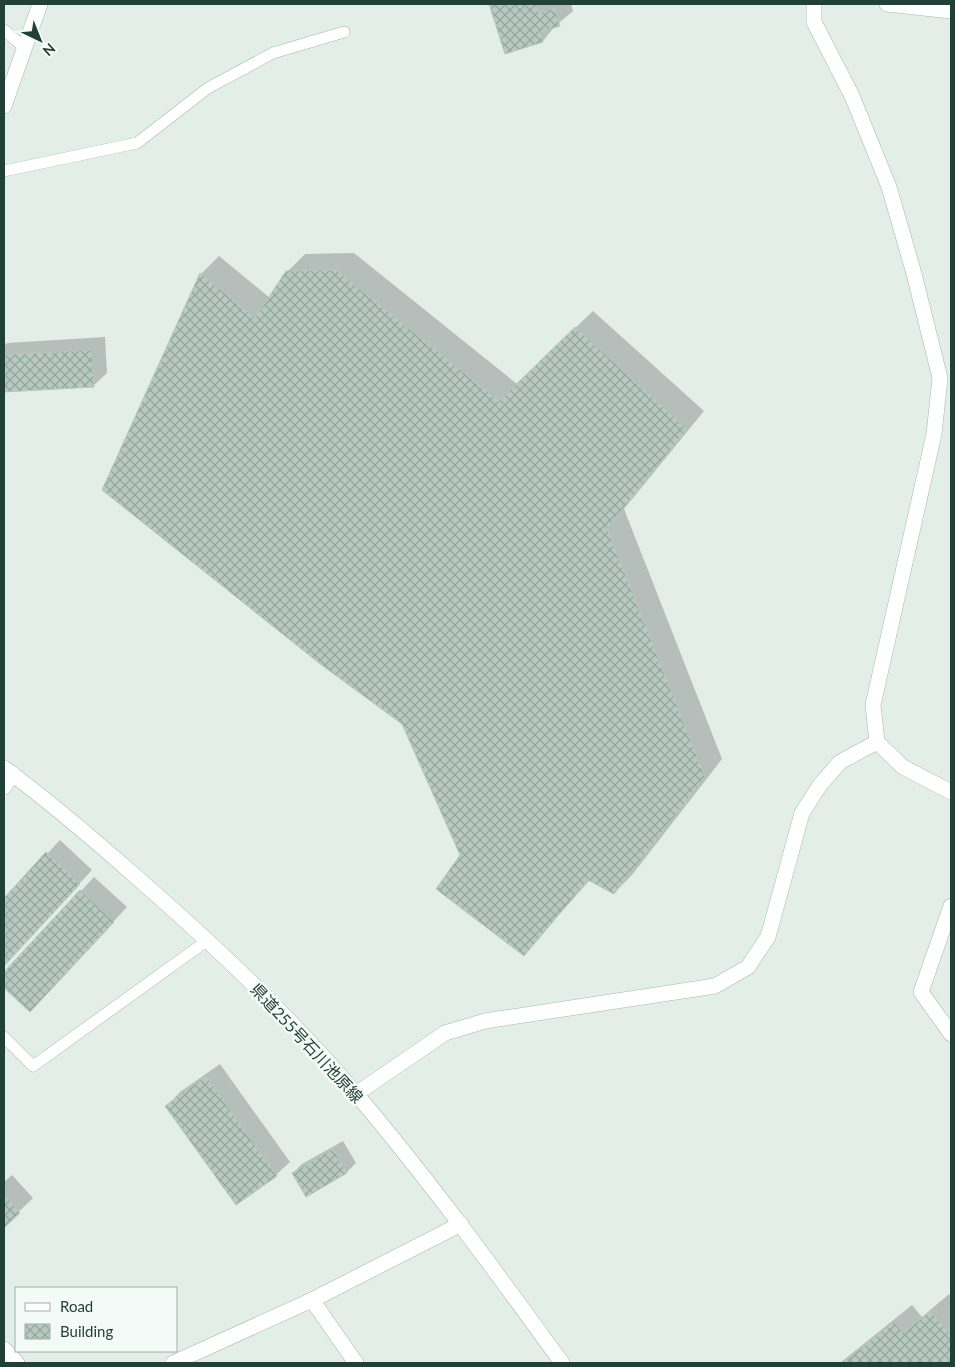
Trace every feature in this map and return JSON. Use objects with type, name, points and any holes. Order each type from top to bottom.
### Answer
[{"type":"street","points":[[4,106],[40,4]]},
{"type":"street","points":[[814,4],[814,22],[852,96],[889,187],[913,270],[940,378],[934,434],[874,705],[877,742],[903,767],[951,792]]},
{"type":"street","points":[[887,4],[951,11]]},
{"type":"street","points":[[356,1094],[446,1033],[485,1021],[715,986],[748,967],[768,937],[802,812],[820,785],[840,762],[877,742]]},
{"type":"street","points":[[4,787],[8,771]]},
{"type":"street","name":"県道255号石川池原線","points":[[8,771],[93,839],[208,940],[283,1013],[356,1094],[461,1224],[562,1363]]},
{"type":"street","points":[[951,906],[921,992],[951,1034]]},
{"type":"street","points":[[173,1363],[312,1300],[461,1224]]},
{"type":"street","points":[[312,1300],[356,1363]]},
{"type":"street","points":[[4,1349],[17,1363]]},
{"type":"lane","points":[[4,30],[24,46]]},
{"type":"lane","points":[[4,171],[137,143],[208,88],[273,53],[344,32]]},
{"type":"lane","points":[[4,1037],[33,1066],[208,940]]},
{"type":"building","points":[[489,4],[536,4],[539,13],[555,8],[560,26],[540,32],[543,42],[505,54]]},
{"type":"building","points":[[336,270],[499,401],[575,327],[687,429],[607,528],[705,777],[614,894],[588,880],[524,956],[436,889],[460,855],[402,724],[319,663],[102,490],[200,273],[255,318],[286,271]]},
{"type":"building","points":[[92,350],[94,387],[4,392],[4,355]]},
{"type":"building","points":[[46,852],[80,884],[4,966],[4,898]]},
{"type":"building","points":[[80,890],[114,922],[30,1012],[4,988],[4,972]]},
{"type":"building","points":[[206,1076],[277,1176],[236,1205],[165,1106]]},
{"type":"building","points":[[333,1149],[347,1173],[306,1197],[292,1173]]},
{"type":"building","points":[[4,1194],[20,1213],[4,1228]]},
{"type":"building","points":[[931,1311],[951,1336],[951,1363],[843,1363],[894,1322],[903,1333]]}]
